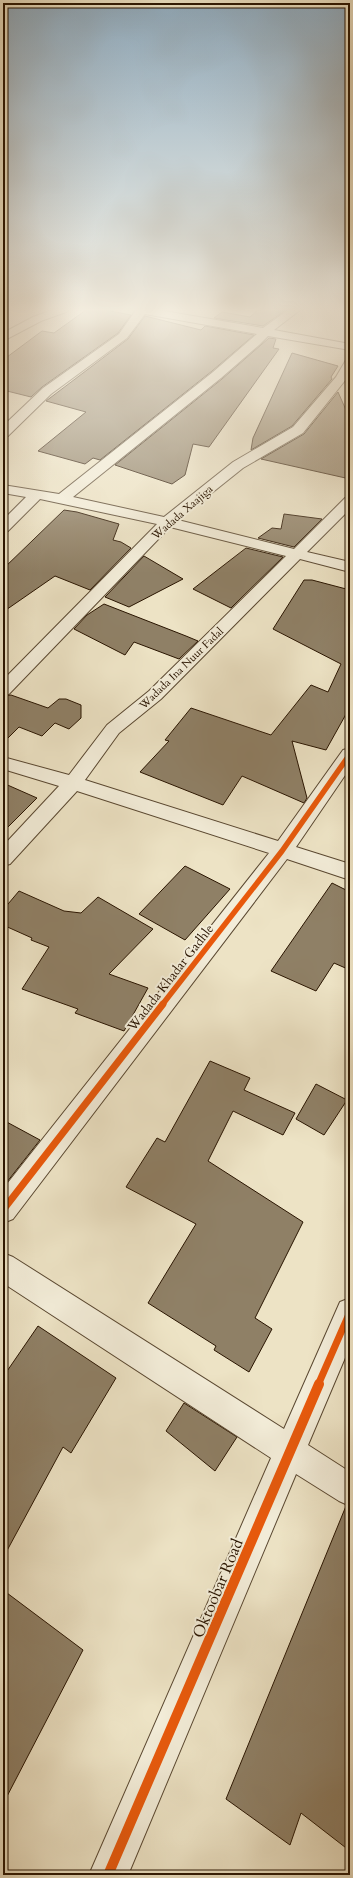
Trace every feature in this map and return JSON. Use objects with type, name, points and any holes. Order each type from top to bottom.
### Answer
[{"type":"street","points":[[3,433],[40,398]]},
{"type":"street","points":[[62,499],[189,398]]},
{"type":"street","name":"Wadada Xaajiga","points":[[3,690],[166,522],[238,465],[298,430],[325,398]]},
{"type":"street","points":[[3,489],[62,499],[166,522],[297,553],[350,568]]},
{"type":"street","points":[[3,528],[36,495]]},
{"type":"street","name":"Wadada Ina Nuur Fadal","points":[[3,859],[73,783],[113,729],[155,695],[350,501]]},
{"type":"street","name":"Wadada Khadar Gadhle","points":[[3,1210],[282,851],[350,754]]},
{"type":"street","points":[[3,763],[73,783],[350,872]]},
{"type":"street","points":[[3,1267],[350,1490]]},
{"type":"street","name":"Oktoobar Road","points":[[108,1875],[350,1312]]},
{"type":"building","points":[[50,398],[178,398],[100,460],[93,458],[85,464],[38,451],[86,412],[46,401]]},
{"type":"building","points":[[199,398],[244,398],[209,447],[193,444],[185,475],[172,484],[115,465]]},
{"type":"building","points":[[272,398],[316,398],[292,426],[251,450],[253,438]]},
{"type":"building","points":[[333,398],[341,398],[350,419],[350,479],[261,459],[304,434]]},
{"type":"building","points":[[64,510],[77,512],[119,524],[113,540],[121,542],[131,548],[90,590],[55,576],[3,612],[3,569]]},
{"type":"building","points":[[284,514],[322,519],[294,547],[258,538],[272,528],[281,529]]},
{"type":"building","points":[[246,548],[283,557],[231,608],[193,589]]},
{"type":"building","points":[[144,556],[183,579],[129,607],[105,597]]},
{"type":"building","points":[[304,580],[312,580],[350,590],[350,707],[326,750],[292,741],[307,798],[304,803],[242,776],[223,805],[140,772],[169,741],[165,740],[191,708],[271,735],[311,685],[328,692],[341,664],[273,629]]},
{"type":"building","points":[[104,604],[198,641],[179,659],[134,642],[125,655],[74,629],[87,615]]},
{"type":"building","points":[[11,695],[48,708],[59,699],[66,699],[81,705],[81,718],[69,729],[55,723],[42,736],[19,727],[3,743],[3,696]]},
{"type":"building","points":[[3,783],[37,798],[3,832]]},
{"type":"building","points":[[185,866],[230,889],[185,940],[139,914]]},
{"type":"building","points":[[332,883],[350,892],[350,970],[334,963],[316,991],[271,971]]},
{"type":"building","points":[[19,891],[64,911],[81,913],[98,897],[153,929],[109,974],[148,988],[124,1031],[75,1013],[78,1009],[22,989],[49,947],[31,940],[32,938],[3,925],[3,910]]},
{"type":"building","points":[[210,1061],[250,1078],[244,1090],[295,1113],[283,1135],[233,1111],[208,1161],[303,1222],[255,1318],[272,1329],[249,1372],[214,1350],[216,1346],[148,1303],[196,1224],[126,1187],[157,1138],[165,1142]]},
{"type":"building","points":[[316,1084],[347,1100],[324,1135],[296,1119]]},
{"type":"building","points":[[3,1120],[40,1140],[3,1187]]},
{"type":"building","points":[[38,1326],[116,1378],[71,1453],[63,1447],[3,1558],[3,1377]]},
{"type":"building","points":[[184,1403],[237,1437],[215,1471],[166,1431]]},
{"type":"building","points":[[346,1506],[350,1507],[350,1851],[301,1813],[290,1845],[226,1799]]},
{"type":"building","points":[[3,1590],[83,1650],[3,1804]]},
{"type":"cycle path","points":[[3,1210],[282,851],[350,754]]},
{"type":"cycle path","points":[[108,1875],[350,1312]]}]
